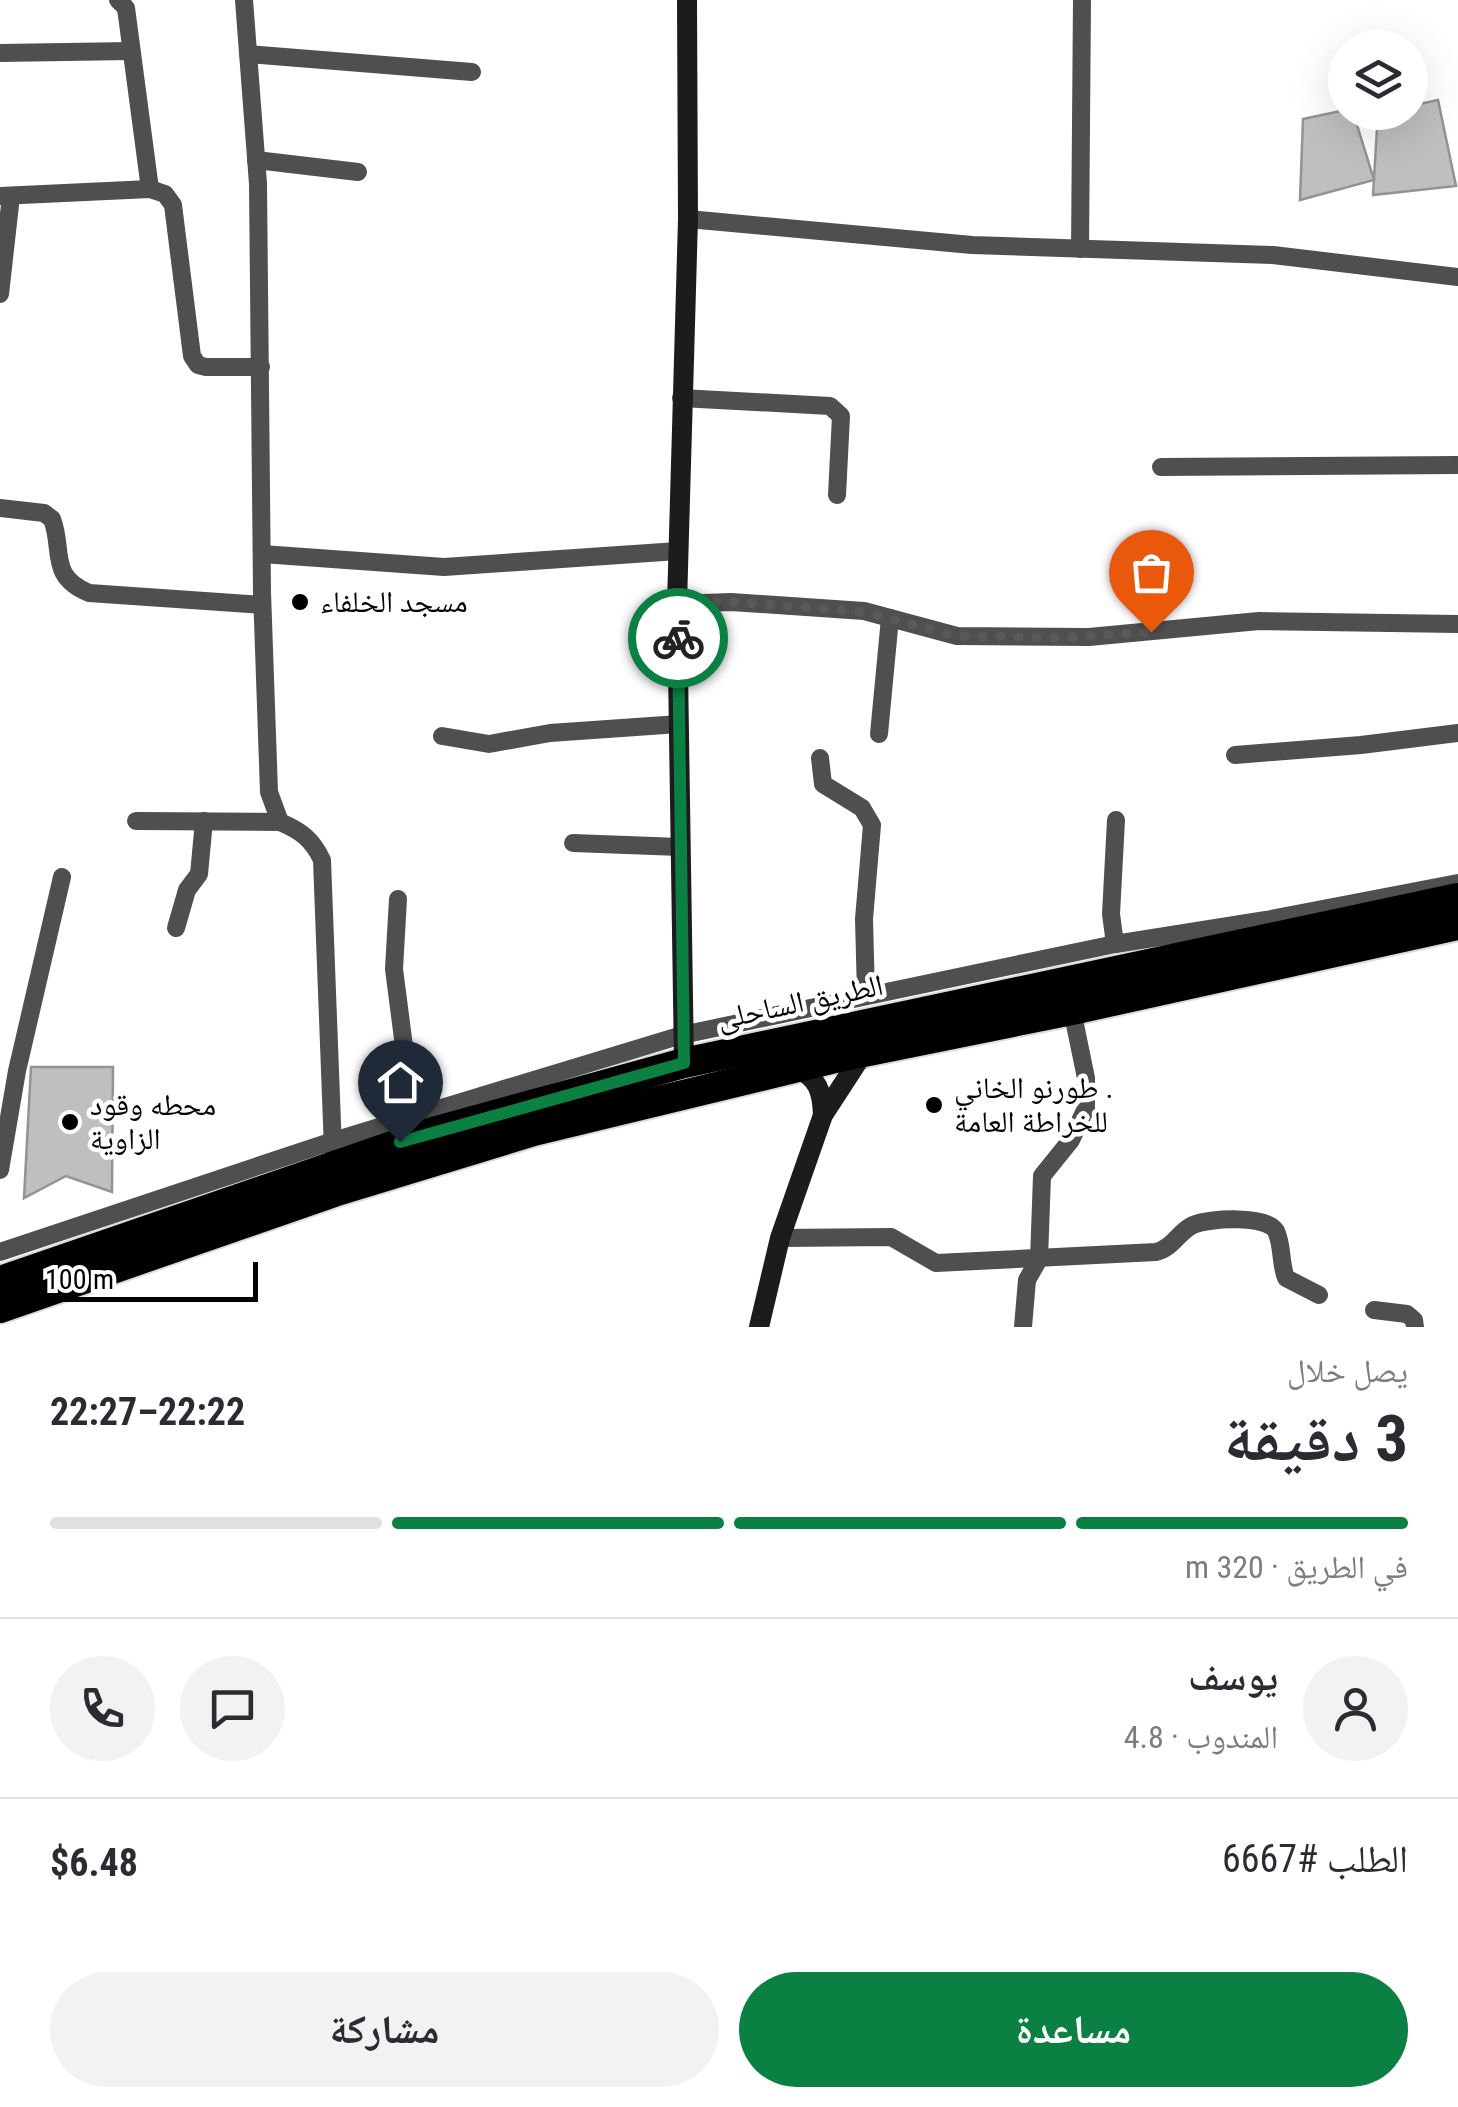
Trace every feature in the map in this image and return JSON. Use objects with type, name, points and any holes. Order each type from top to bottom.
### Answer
[{"type":"highway","name":"الطريق الساحلى","points":[[0,1308],[334,1165],[534,1131],[796,1067],[1072,1010],[1458,898]]},
{"type":"highway","name":"الطريق الساحلى","points":[[0,1281],[683,1049],[1290,947],[1458,925]]},
{"type":"street","points":[[118,0],[126,8],[150,190]]},
{"type":"street","points":[[244,0],[256,160],[262,605],[269,792],[280,822]]},
{"type":"street","points":[[683,1049],[678,550],[688,219],[687,0]]},
{"type":"street","points":[[1080,249],[1082,0]]},
{"type":"street","points":[[0,54],[131,51]]},
{"type":"street","points":[[248,54],[472,72]]},
{"type":"street","points":[[256,160],[358,172]]},
{"type":"street","points":[[0,294],[5,196],[150,190],[164,194],[173,205],[190,347],[198,366],[261,367]]},
{"type":"street","points":[[688,219],[972,246],[1273,255],[1458,278]]},
{"type":"street","points":[[681,398],[830,406],[841,416],[838,495]]},
{"type":"street","points":[[1161,467],[1458,465]]},
{"type":"street","points":[[0,508],[44,514],[52,519],[58,564],[69,581],[89,593],[262,605]]},
{"type":"street","points":[[262,554],[458,567],[678,550]]},
{"type":"street","points":[[678,604],[732,602],[864,612],[950,635],[1061,638],[1259,621],[1458,624]]},
{"type":"street","points":[[879,734],[890,618]]},
{"type":"street","points":[[442,736],[489,744],[550,734],[679,724]]},
{"type":"street","points":[[1235,755],[1458,733]]},
{"type":"street","points":[[820,758],[823,784],[862,808],[872,825],[864,919],[866,994]]},
{"type":"street","points":[[136,820],[280,822],[300,830],[314,843],[322,860],[334,1165]]},
{"type":"street","points":[[1115,944],[1111,914],[1116,820]]},
{"type":"street","points":[[176,928],[187,890],[198,874],[204,821]]},
{"type":"street","points":[[573,844],[680,847]]},
{"type":"street","points":[[0,1170],[16,1072],[62,878]]},
{"type":"street","points":[[0,1252],[334,1165],[413,1116],[683,1049],[866,994],[1115,944],[1458,883]]},
{"type":"street","points":[[398,899],[394,969],[413,1116]]},
{"type":"street","points":[[1022,1327],[1027,1280],[1039,1259],[1042,1176],[1071,1140],[1086,1108],[1086,1078],[1072,1010]]},
{"type":"street","points":[[765,1326],[780,1238],[823,1114],[864,1052]]},
{"type":"street","points":[[796,1067],[814,1077],[822,1093],[823,1114]]},
{"type":"street","points":[[780,1238],[891,1237],[936,1264],[1156,1252],[1167,1248],[1182,1231],[1203,1222],[1261,1220],[1271,1224],[1277,1234],[1286,1278],[1319,1295]]},
{"type":"street","points":[[1374,1310],[1407,1314],[1414,1320],[1414,1327]]},
{"type":"building","points":[[1438,100],[1456,186],[1373,195],[1377,130],[1428,130],[1428,102]]},
{"type":"building","points":[[1328,114],[1328,130],[1359,130],[1374,180],[1300,200],[1303,119]]},
{"type":"building","name":"محطه وقود الزاوية","points":[[31,1067],[113,1067],[112,1192],[66,1176],[24,1198]]},
{"type":"way so far","points":[[678,638],[678,604],[732,602],[864,612],[957,636],[1061,638],[1151,632]]},
{"type":"place","name":"مسجد الخلفاء","points":[[300,602]]},
{"type":"place","name":"طورنو الخاني . للخراطة العامة","points":[[934,1105]]},
{"type":"place","name":"محطه وقود الزاوية","points":[[70,1122]]},
{"type":"route","points":[[400,1142],[684,1063],[678,638]]}]
